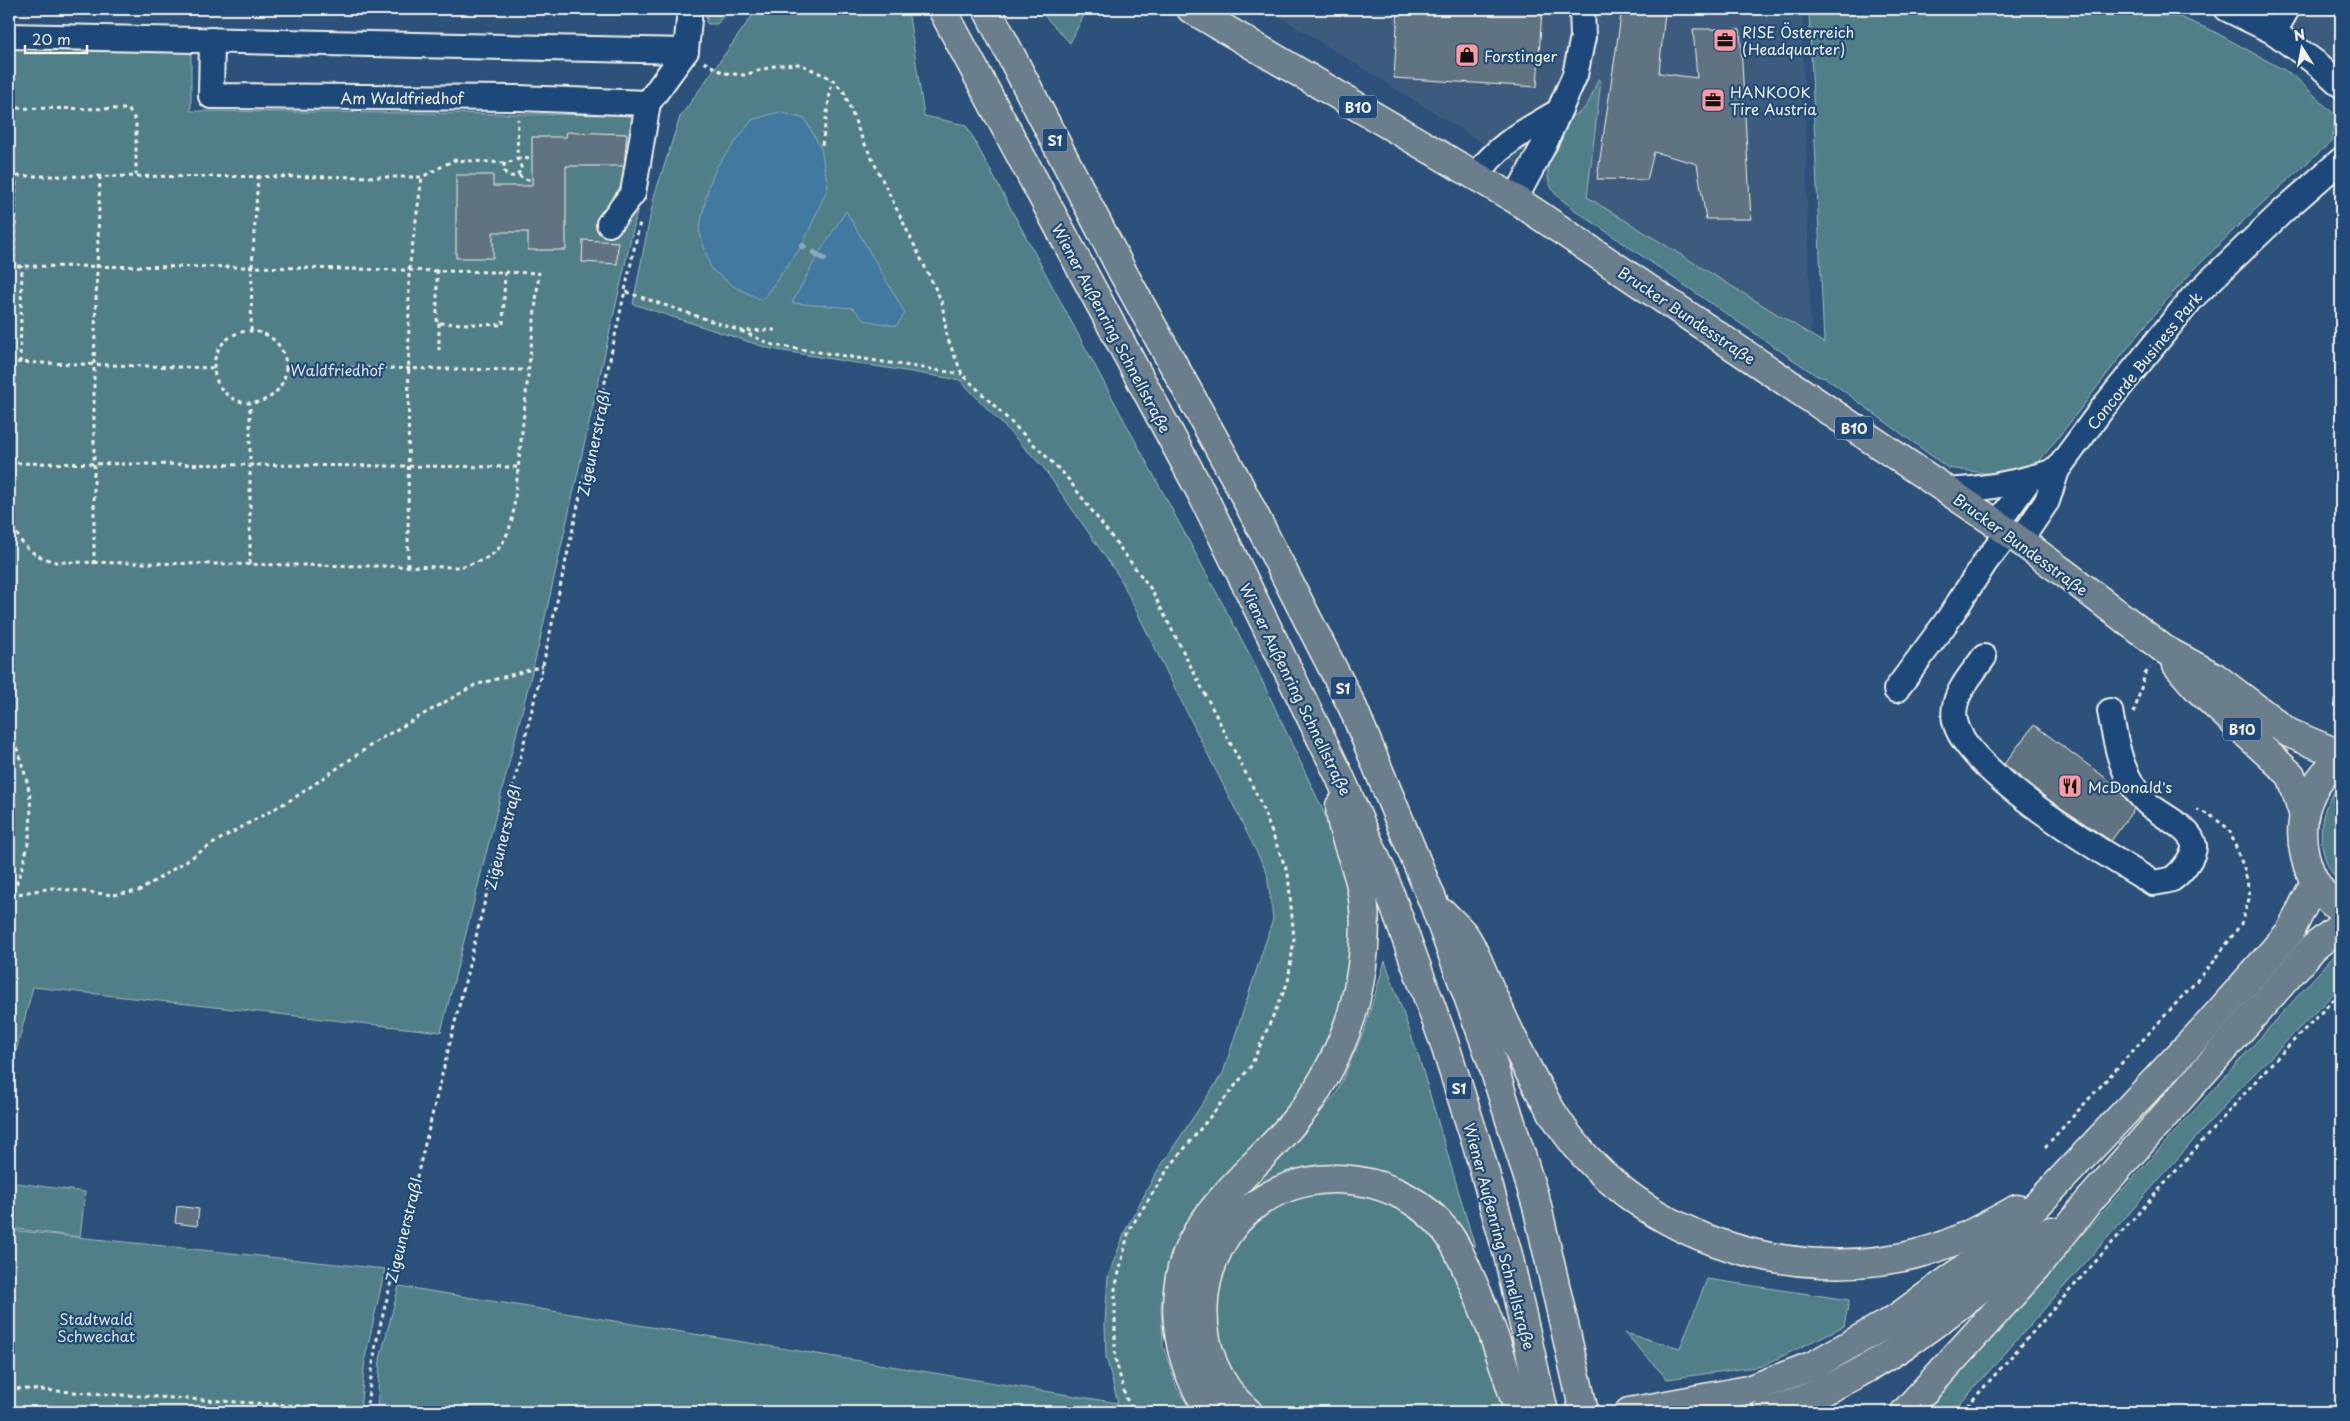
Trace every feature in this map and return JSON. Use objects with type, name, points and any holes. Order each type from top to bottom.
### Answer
[{"type":"main road","name":"Wiener Außenring Schnellstraße","points":[[942,9],[1204,498],[1338,774],[1383,875],[1443,1039],[1506,1246],[1544,1412]]},
{"type":"main road","name":"S1","points":[[987,9],[1122,270],[1236,479],[1353,708],[1434,904],[1491,1059],[1536,1206],[1584,1412]]},
{"type":"main road","name":"Brucker Bundesstraße","points":[[1191,9],[1515,199],[1947,490],[2008,533],[2164,650],[2215,677],[2289,733],[2341,756]]},
{"type":"main road","name":"Brucker Bundesstraße","points":[[2164,650],[2198,688],[2291,775],[2304,816]]},
{"type":"main road","name":"B10","points":[[2341,756],[2325,772],[2311,793],[2304,816],[2303,846],[2306,861],[2315,882],[2332,904],[2341,910]]},
{"type":"main road","points":[[1211,1412],[1200,1398],[1190,1377],[1178,1329],[1177,1301],[1180,1278],[1188,1253],[1198,1231],[1225,1196],[1280,1138],[1305,1108],[1326,1076],[1339,1050],[1351,1016],[1359,981],[1364,942],[1362,899],[1360,884],[1341,820],[1338,774]]},
{"type":"main road","points":[[1640,1410],[1748,1390],[1814,1365],[1895,1319],[1956,1275],[2019,1224],[2206,1027],[2290,932],[2315,882]]},
{"type":"main road","points":[[1434,904],[1466,938],[1536,1086],[1576,1145],[1624,1191],[1678,1226],[1707,1240],[1744,1252],[1811,1264],[1853,1263],[1889,1259],[1924,1252],[1954,1242],[1985,1227],[2059,1184]]},
{"type":"main road","points":[[1905,1412],[2036,1268],[2089,1201],[2314,947],[2341,926]]},
{"type":"main road","points":[[1248,1412],[1225,1387],[1207,1348],[1203,1326],[1203,1303],[1206,1282],[1214,1259],[1225,1239],[1240,1219],[1259,1202],[1281,1190],[1303,1183],[1347,1179],[1371,1183],[1415,1201],[1446,1231],[1459,1251],[1480,1300],[1519,1412]]},
{"type":"main road","points":[[1766,1412],[1824,1390],[1892,1352],[1960,1305],[2089,1201]]},
{"type":"street","points":[[609,224],[633,193],[648,102],[686,51],[690,9]]},
{"type":"street","points":[[1515,199],[1545,143],[1556,113],[1575,75],[1583,37],[1582,9]]},
{"type":"street","points":[[2227,9],[2274,32],[2320,66],[2341,85]]},
{"type":"street","points":[[2274,32],[2288,9]]},
{"type":"street","points":[[9,36],[686,51]]},
{"type":"street","name":"Am Waldfriedhof","points":[[212,40],[211,96],[518,98],[648,102]]},
{"type":"street","points":[[1478,176],[1486,162],[1516,137],[1556,113]]},
{"type":"street","name":"Concorde Business Park","points":[[2008,533],[2047,501],[2056,470],[2102,409],[2192,298],[2283,211],[2341,160]]},
{"type":"street","points":[[1947,490],[1984,489],[2029,480],[2056,470]]},
{"type":"street","points":[[1896,690],[1947,621],[1986,561],[2008,533],[2029,480]]},
{"type":"street","points":[[1984,657],[1955,699],[1955,720],[1963,740],[1990,770],[2054,819],[2153,883],[2172,879],[2190,860],[2194,846],[2191,838],[2180,827],[2146,802],[2122,768],[2110,711]]},
{"type":"path","points":[[686,51],[724,73],[744,75],[778,65],[800,64],[832,79],[844,92],[860,134],[942,302],[947,338],[962,374],[1065,475],[1151,589],[1258,797],[1288,874],[1294,938],[1288,982],[1251,1066],[1168,1169],[1129,1230],[1114,1289],[1115,1358],[1126,1398],[1133,1412]]},
{"type":"path","points":[[822,145],[832,79]]},
{"type":"path","points":[[505,162],[504,171],[508,176],[519,175],[522,168],[517,159],[518,98]]},
{"type":"path","points":[[9,108],[128,109],[136,121],[136,174]]},
{"type":"path","points":[[9,176],[136,174],[422,177],[454,160],[505,162],[517,159],[532,159]]},
{"type":"path","points":[[519,175],[523,179],[532,180]]},
{"type":"path","points":[[14,266],[16,176]]},
{"type":"path","points":[[94,564],[94,364],[100,176]]},
{"type":"path","points":[[251,331],[252,267],[258,176]]},
{"type":"path","points":[[408,566],[409,270],[422,177]]},
{"type":"path","name":"Zigeunerstraßl","points":[[366,1411],[376,1343],[390,1282],[489,891],[543,665],[632,261]]},
{"type":"path","points":[[9,266],[252,267],[539,273],[513,516],[506,538],[498,550],[482,562],[459,568],[56,562],[38,558],[21,544],[12,523],[9,495]]},
{"type":"path","points":[[20,363],[22,266]]},
{"type":"path","points":[[437,270],[439,350]]},
{"type":"path","points":[[439,323],[503,325],[505,272]]},
{"type":"path","points":[[626,292],[773,344],[962,374]]},
{"type":"path","points":[[741,332],[776,330]]},
{"type":"path","points":[[251,331],[265,334],[276,342],[284,353],[286,367],[282,385],[276,393],[268,398],[250,403],[242,402],[228,395],[218,383],[214,368],[217,354],[225,341],[237,334],[251,331]]},
{"type":"path","points":[[9,362],[214,368]]},
{"type":"path","points":[[286,367],[409,367],[528,370]]},
{"type":"path","points":[[250,403],[250,564]]},
{"type":"path","points":[[9,462],[93,465],[518,466]]},
{"type":"path","points":[[2132,720],[2145,674],[2164,650]]},
{"type":"path","points":[[11,895],[52,888],[113,895],[139,891],[222,838],[294,798],[380,739],[475,685],[543,665]]},
{"type":"path","points":[[9,725],[29,791],[31,824],[23,860],[9,900]]},
{"type":"path","points":[[2045,1147],[2212,964],[2242,924],[2250,896],[2246,871],[2230,829],[2210,815],[2192,808]]},
{"type":"path","points":[[1962,1412],[2269,1066],[2341,992]]},
{"type":"path","points":[[9,1388],[366,1411]]},
{"type":"shaded area","points":[[1267,9],[1802,9],[1811,346]]},
{"type":"shaded area","points":[[2274,9],[2341,9],[2341,68]]},
{"type":"shaded area","points":[[779,112],[805,119],[821,149],[828,187],[802,246],[762,300],[735,287],[711,269],[699,230],[709,185],[717,166],[752,120]]},
{"type":"shaded area","points":[[846,211],[905,313],[896,326],[864,320],[853,308],[792,303],[818,255]]},
{"type":"green space","points":[[707,9],[729,9],[717,24],[708,24],[706,22]]},
{"type":"green space","points":[[757,9],[908,9],[924,116],[966,125],[1251,657],[1329,823],[1354,900],[1349,988],[1320,1064],[1284,1116],[1186,1228],[1170,1262],[1161,1307],[1163,1346],[1177,1388],[1192,1412],[377,1412],[380,1359],[399,1286],[1118,1403],[1106,1357],[1105,1323],[1108,1276],[1127,1227],[1156,1173],[1223,1073],[1273,919],[1267,873],[1120,578],[1043,467],[960,380],[771,349],[633,304],[654,197],[680,117]]},
{"type":"green space","points":[[1038,9],[1087,9],[1070,43]]},
{"type":"green space","points":[[1809,9],[2052,9],[2180,17],[2213,31],[2293,75],[2335,115],[2332,141],[2258,207],[2188,276],[2131,343],[2037,464],[2021,470],[1991,474],[1948,468],[1826,378],[1817,376],[1572,208],[1554,192],[1550,183],[1548,174],[1549,164],[1559,135],[1567,118],[1585,108],[1598,79],[1601,81],[1587,197],[1824,343]]},
{"type":"green space","name":"Waldfriedhof","points":[[9,49],[191,50],[191,111],[632,115],[625,191],[641,194],[539,644],[441,1032],[33,987],[9,1078]]},
{"type":"green space","points":[[2341,783],[2341,885],[2332,874],[2326,861],[2322,848],[2321,834],[2322,820],[2326,807],[2332,794]]},
{"type":"green space","points":[[2341,948],[2341,986],[2240,1088],[1953,1412],[1922,1412]]},
{"type":"green space","points":[[1385,961],[1419,1058],[1475,1247],[1424,1195],[1376,1172],[1242,1202],[1239,1198],[1298,1138],[1336,1094],[1364,1031]]},
{"type":"green space","points":[[9,1182],[85,1192],[80,1237],[9,1228]]},
{"type":"green space","points":[[1336,1190],[1396,1205],[1430,1230],[1457,1276],[1486,1345],[1502,1407],[1487,1412],[1262,1412],[1230,1375],[1221,1353],[1213,1283],[1235,1243],[1262,1215],[1289,1199]]},
{"type":"green space","name":"Stadtwald Schwechat","points":[[9,1230],[385,1269],[365,1358],[360,1412],[9,1412]]},
{"type":"green space","points":[[1707,1279],[1849,1300],[1844,1326],[1762,1366],[1667,1379],[1625,1333],[1680,1348]]},
{"type":"building","name":"Forstinger","points":[[1398,9],[1542,9],[1537,87],[1394,78]]},
{"type":"building","points":[[1622,9],[1665,12],[1659,73],[1697,78],[1693,29],[1740,29],[1751,219],[1706,219],[1697,164],[1654,152],[1647,180],[1597,179]]},
{"type":"building","points":[[567,132],[627,134],[624,166],[566,166],[566,250],[528,250],[528,232],[493,232],[493,258],[456,258],[456,175],[493,175],[493,186],[532,186],[532,137],[566,137]]},
{"type":"building","points":[[583,240],[618,242],[617,264],[582,262]]},
{"type":"building","name":"McDonald's","points":[[2034,725],[2118,787],[2134,809],[2111,841],[2049,800],[2004,764]]},
{"type":"building","points":[[177,1206],[199,1209],[197,1226],[175,1223]]},
{"type":"waterway","points":[[814,253],[824,259]]},
{"type":"place","name":"RISE Österreich (Headquarter)","points":[[1725,40]]},
{"type":"place","name":"Forstinger","points":[[1467,55]]},
{"type":"place","name":"HANKOOK Tire Austria","points":[[1713,100]]},
{"type":"place","name":"McDonald's","points":[[2070,786]]}]
